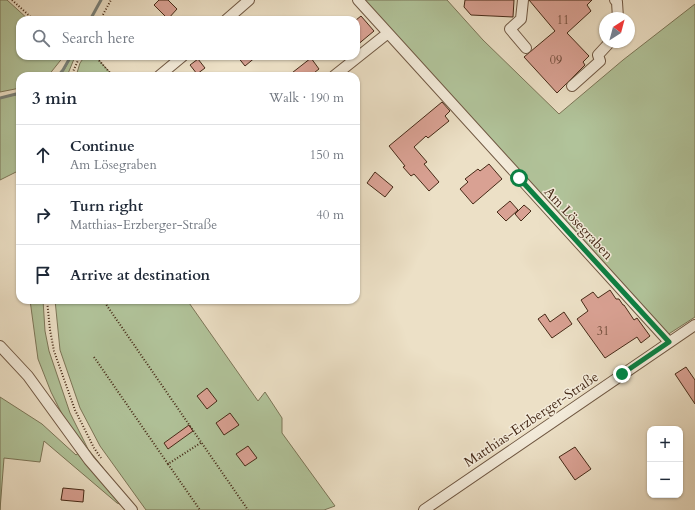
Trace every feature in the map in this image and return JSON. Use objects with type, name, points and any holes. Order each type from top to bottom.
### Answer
[{"type":"street","points":[[231,16],[249,0]]},
{"type":"street","name":"Am Lösegraben","points":[[358,0],[669,342]]},
{"type":"street","points":[[523,0],[521,19],[510,29],[526,48]]},
{"type":"street","points":[[615,0],[617,2],[618,12]]},
{"type":"street","points":[[360,55],[388,33]]},
{"type":"street","points":[[572,86],[600,61],[598,55],[604,48]]},
{"type":"street","points":[[164,72],[178,60]]},
{"type":"street","points":[[339,72],[354,60]]},
{"type":"street","name":"Matthias-Erzberger-Straße","points":[[424,510],[695,325]]},
{"type":"street","points":[[0,346],[28,376],[89,460],[132,510]]},
{"type":"path","points":[[12,0],[30,16]]},
{"type":"path","points":[[102,16],[111,0]]},
{"type":"path","points":[[73,72],[77,60]]},
{"type":"path","points":[[99,60],[109,72]]},
{"type":"path","points":[[47,304],[54,350],[75,410],[94,448],[103,460]]},
{"type":"path","points":[[106,304],[248,510]]},
{"type":"path","points":[[94,357],[200,510]]},
{"type":"path","points":[[168,464],[202,442]]},
{"type":"green space","points":[[0,0],[7,0],[25,16],[16,16],[16,60],[61,60],[51,72],[16,72],[16,89],[0,92]]},
{"type":"green space","points":[[355,0],[447,0],[483,40],[559,114],[623,60],[695,4],[695,317],[664,337]]},
{"type":"green space","points":[[69,60],[74,60],[69,72],[62,72]]},
{"type":"green space","points":[[82,60],[99,60],[109,72],[77,72]]},
{"type":"green space","points":[[16,95],[16,172],[0,180],[0,98]]},
{"type":"green space","points":[[31,304],[43,304],[45,331],[49,351],[70,413],[88,449],[135,508],[130,508],[117,503],[44,441],[40,462],[4,458],[0,510],[0,397],[42,424],[76,455],[84,449],[68,426],[51,392],[38,359]]},
{"type":"green space","points":[[55,304],[190,304],[258,401],[265,392],[282,418],[282,433],[335,506],[324,510],[146,510],[100,446],[80,408],[60,350]]},
{"type":"building","points":[[159,0],[168,0],[177,9],[171,16],[165,16],[154,5]]},
{"type":"building","points":[[465,0],[514,0],[513,17],[471,15],[464,7]]},
{"type":"building","points":[[529,0],[592,0],[587,5],[591,11],[567,33],[589,56],[583,62],[585,65],[557,93],[524,57],[555,31]]},
{"type":"building","points":[[361,16],[374,31],[360,43]]},
{"type":"building","points":[[199,60],[205,68],[200,72],[195,72],[190,65]]},
{"type":"building","points":[[240,60],[252,60],[245,66]]},
{"type":"building","points":[[308,60],[312,60],[319,69],[315,72],[293,72]]},
{"type":"building","points":[[442,102],[450,111],[445,116],[449,121],[428,138],[426,136],[414,147],[427,162],[424,164],[439,182],[429,191],[414,174],[411,176],[403,167],[405,166],[389,146]]},
{"type":"building","points":[[489,164],[502,179],[473,204],[460,189],[468,182],[465,179],[478,169],[480,171]]},
{"type":"building","points":[[375,172],[393,187],[385,197],[367,183]]},
{"type":"building","points":[[510,201],[518,210],[506,221],[497,212]]},
{"type":"building","points":[[524,205],[531,211],[521,221],[515,214]]},
{"type":"building","points":[[610,290],[616,299],[619,299],[624,305],[634,320],[637,318],[650,336],[641,343],[637,337],[605,358],[577,319],[588,311],[581,300],[593,292],[598,298]]},
{"type":"building","points":[[564,312],[572,324],[552,338],[538,319],[545,314],[550,322]]},
{"type":"building","points":[[686,367],[695,380],[695,404],[675,374]]},
{"type":"building","points":[[207,388],[217,401],[207,409],[197,396]]},
{"type":"building","points":[[230,413],[239,425],[224,435],[216,423]]},
{"type":"building","points":[[189,425],[193,431],[168,449],[164,443]]},
{"type":"building","points":[[248,446],[257,458],[245,466],[236,454]]},
{"type":"building","points":[[575,447],[591,469],[575,480],[559,457]]},
{"type":"building","points":[[63,488],[84,490],[83,502],[61,500]]},
{"type":"waterway","points":[[92,16],[101,0]]},
{"type":"waterway","points":[[61,72],[69,60]]},
{"type":"waterway","points":[[0,98],[16,94]]},
{"type":"route","points":[[519,178],[669,342],[622,374]]}]
